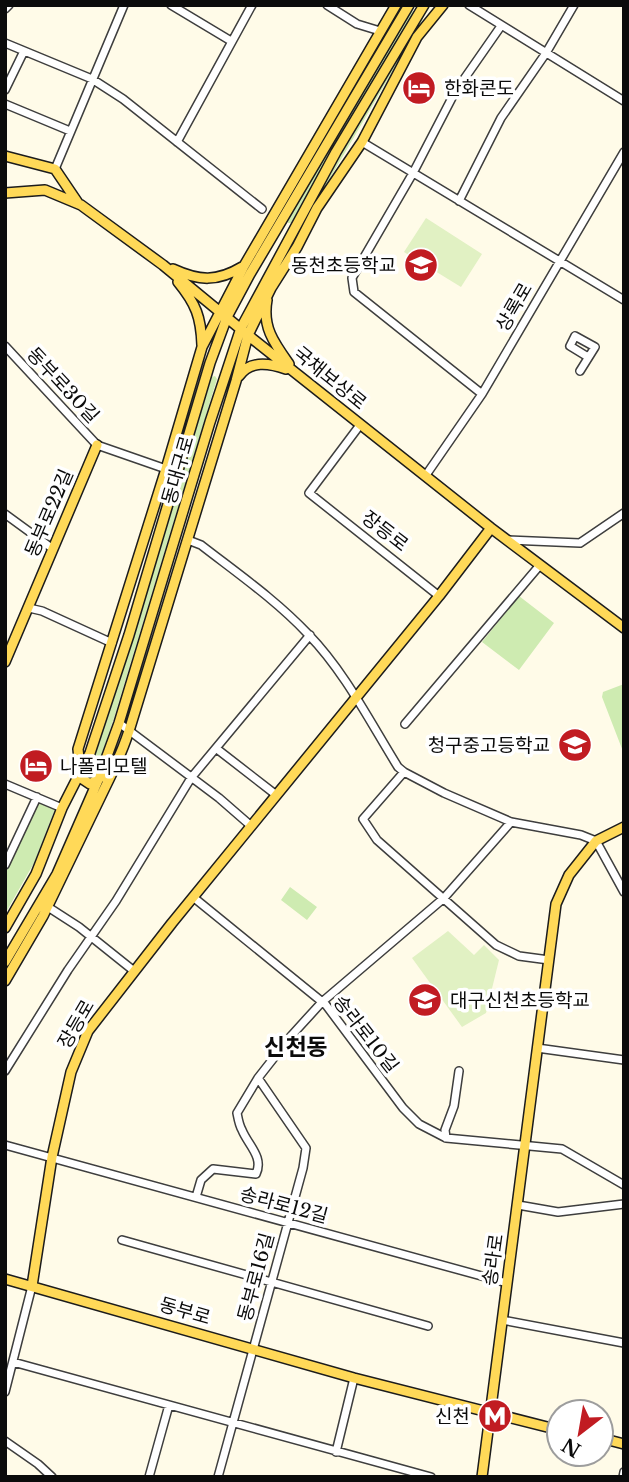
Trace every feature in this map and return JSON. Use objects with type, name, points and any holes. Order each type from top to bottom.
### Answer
[{"type":"main road","name":"동대구로","points":[[5,928],[36,874],[100,724],[129,635],[223,314],[396,5]]},
{"type":"main road","name":"동대구로","points":[[247,270],[409,5]]},
{"type":"main road","name":"동대구로","points":[[5,962],[57,874],[99,778],[119,723],[227,370],[244,331],[336,152],[424,5]]},
{"type":"main road","points":[[163,265],[199,278],[215,279],[247,270],[249,290],[258,292],[266,288],[296,247],[317,208],[362,142],[417,37],[443,5]]},
{"type":"main road","points":[[5,156],[55,169],[78,203]]},
{"type":"main road","name":"국채보상로","points":[[7,189],[45,190],[78,203],[163,265],[360,425],[624,628]]},
{"type":"main road","points":[[163,265],[192,299],[201,321],[202,347]]},
{"type":"main road","points":[[266,288],[268,331],[275,346],[296,373]]},
{"type":"main road","points":[[118,762],[111,772],[90,784],[83,782],[79,773],[78,749],[202,347],[223,314]]},
{"type":"main road","points":[[5,981],[48,907],[118,762],[130,731],[236,381],[244,331]]},
{"type":"main road","points":[[210,363],[221,361],[227,370]]},
{"type":"main road","points":[[236,381],[244,369],[253,365],[271,363],[296,373]]},
{"type":"main road","name":"동부로22길","points":[[5,662],[97,445]]},
{"type":"main road","name":"장등로","points":[[32,1286],[52,1157],[78,1049],[104,1008],[275,794],[439,596],[491,528]]},
{"type":"main road","name":"송라로","points":[[482,1477],[556,904],[566,880],[596,841],[624,827]]},
{"type":"main road","name":"동부로","points":[[5,1279],[354,1378],[545,1426]]},
{"type":"street","points":[[55,169],[124,5]]},
{"type":"street","points":[[171,5],[231,41]]},
{"type":"street","points":[[177,142],[252,5]]},
{"type":"street","points":[[327,5],[357,23],[380,31]]},
{"type":"street","points":[[469,5],[624,101]]},
{"type":"street","points":[[459,201],[501,118],[546,53],[574,5]]},
{"type":"street","points":[[482,394],[354,292],[352,278],[413,173],[454,92],[501,26]]},
{"type":"street","points":[[5,43],[92,79],[262,209]]},
{"type":"street","points":[[5,90],[24,51]]},
{"type":"street","points":[[5,104],[70,131]]},
{"type":"street","points":[[362,142],[624,300]]},
{"type":"street","name":"상록로","points":[[426,475],[482,394],[624,152]]},
{"type":"street","name":"동부로30길","points":[[5,346],[97,445]]},
{"type":"street","points":[[580,371],[588,357]]},
{"type":"street","name":"장등로","points":[[360,425],[309,493],[439,596]]},
{"type":"street","points":[[97,445],[166,469]]},
{"type":"street","points":[[507,540],[580,543],[624,513]]},
{"type":"street","points":[[5,514],[53,549]]},
{"type":"street","points":[[188,540],[212,553],[273,601],[310,635],[356,696],[398,767],[404,772],[511,822],[582,835],[596,841],[624,892]]},
{"type":"street","points":[[405,724],[540,565]]},
{"type":"street","points":[[29,608],[42,611],[112,643]]},
{"type":"street","points":[[5,1071],[90,936],[116,901],[191,778],[310,635]]},
{"type":"street","points":[[119,723],[219,798],[250,825]]},
{"type":"street","points":[[217,749],[275,794]]},
{"type":"street","points":[[404,772],[363,819],[377,840],[507,952],[549,960]]},
{"type":"street","points":[[5,784],[62,808]]},
{"type":"street","points":[[5,865],[37,797]]},
{"type":"street","points":[[197,1197],[201,1180],[213,1169],[256,1174],[259,1160],[242,1130],[237,1113],[258,1078],[291,1036],[322,1002],[444,898],[511,822]]},
{"type":"street","name":"송라로10길","points":[[193,897],[322,1002],[412,1119],[446,1138],[524,1144],[569,1152],[624,1185]]},
{"type":"street","points":[[48,907],[134,971]]},
{"type":"street","points":[[537,1048],[624,1060]]},
{"type":"street","points":[[446,1138],[445,1130],[454,1106],[459,1071]]},
{"type":"street","name":"동부로16길","points":[[218,1477],[303,1168],[306,1148],[258,1078]]},
{"type":"street","name":"송라로12길","points":[[5,1145],[507,1283]]},
{"type":"street","points":[[518,1205],[558,1212],[624,1204]]},
{"type":"street","points":[[122,1240],[428,1326]]},
{"type":"street","points":[[5,1392],[32,1286]]},
{"type":"street","points":[[502,1320],[624,1343]]},
{"type":"street","points":[[13,1362],[430,1477]]},
{"type":"street","points":[[336,1452],[354,1378]]},
{"type":"street","points":[[149,1477],[169,1405]]},
{"type":"street","points":[[5,1441],[52,1477]]},
{"type":"green space","points":[[413,11],[291,223],[288,223],[409,12]]},
{"type":"green space","points":[[423,14],[423,19],[302,226],[299,226],[419,16]]},
{"type":"green space","points":[[426,218],[482,254],[461,287],[404,252]]},
{"type":"green space","points":[[212,377],[217,379],[114,718],[98,765],[93,769],[91,763]]},
{"type":"green space","points":[[519,596],[554,623],[519,670],[482,642]]},
{"type":"green space","points":[[624,684],[624,754],[602,697],[603,692]]},
{"type":"green space","points":[[39,803],[55,809],[34,863],[5,914],[5,873]]},
{"type":"green space","points":[[290,887],[317,907],[307,920],[281,900]]},
{"type":"green space","points":[[448,931],[474,955],[484,945],[499,960],[486,1013],[462,1027],[412,958]]},
{"type":"place","name":"한화콘도","points":[[419,88]]},
{"type":"place","name":"동천초등학교","points":[[421,265]]},
{"type":"place","name":"청구중고등학교","points":[[575,745]]},
{"type":"place","name":"나폴리모텔","points":[[36,766]]},
{"type":"place","name":"대구신천초등학교","points":[[425,1000]]},
{"type":"place","name":"신천","points":[[495,1416]]},
{"type":"district","name":"신천동","points":[[296,1047]]}]
